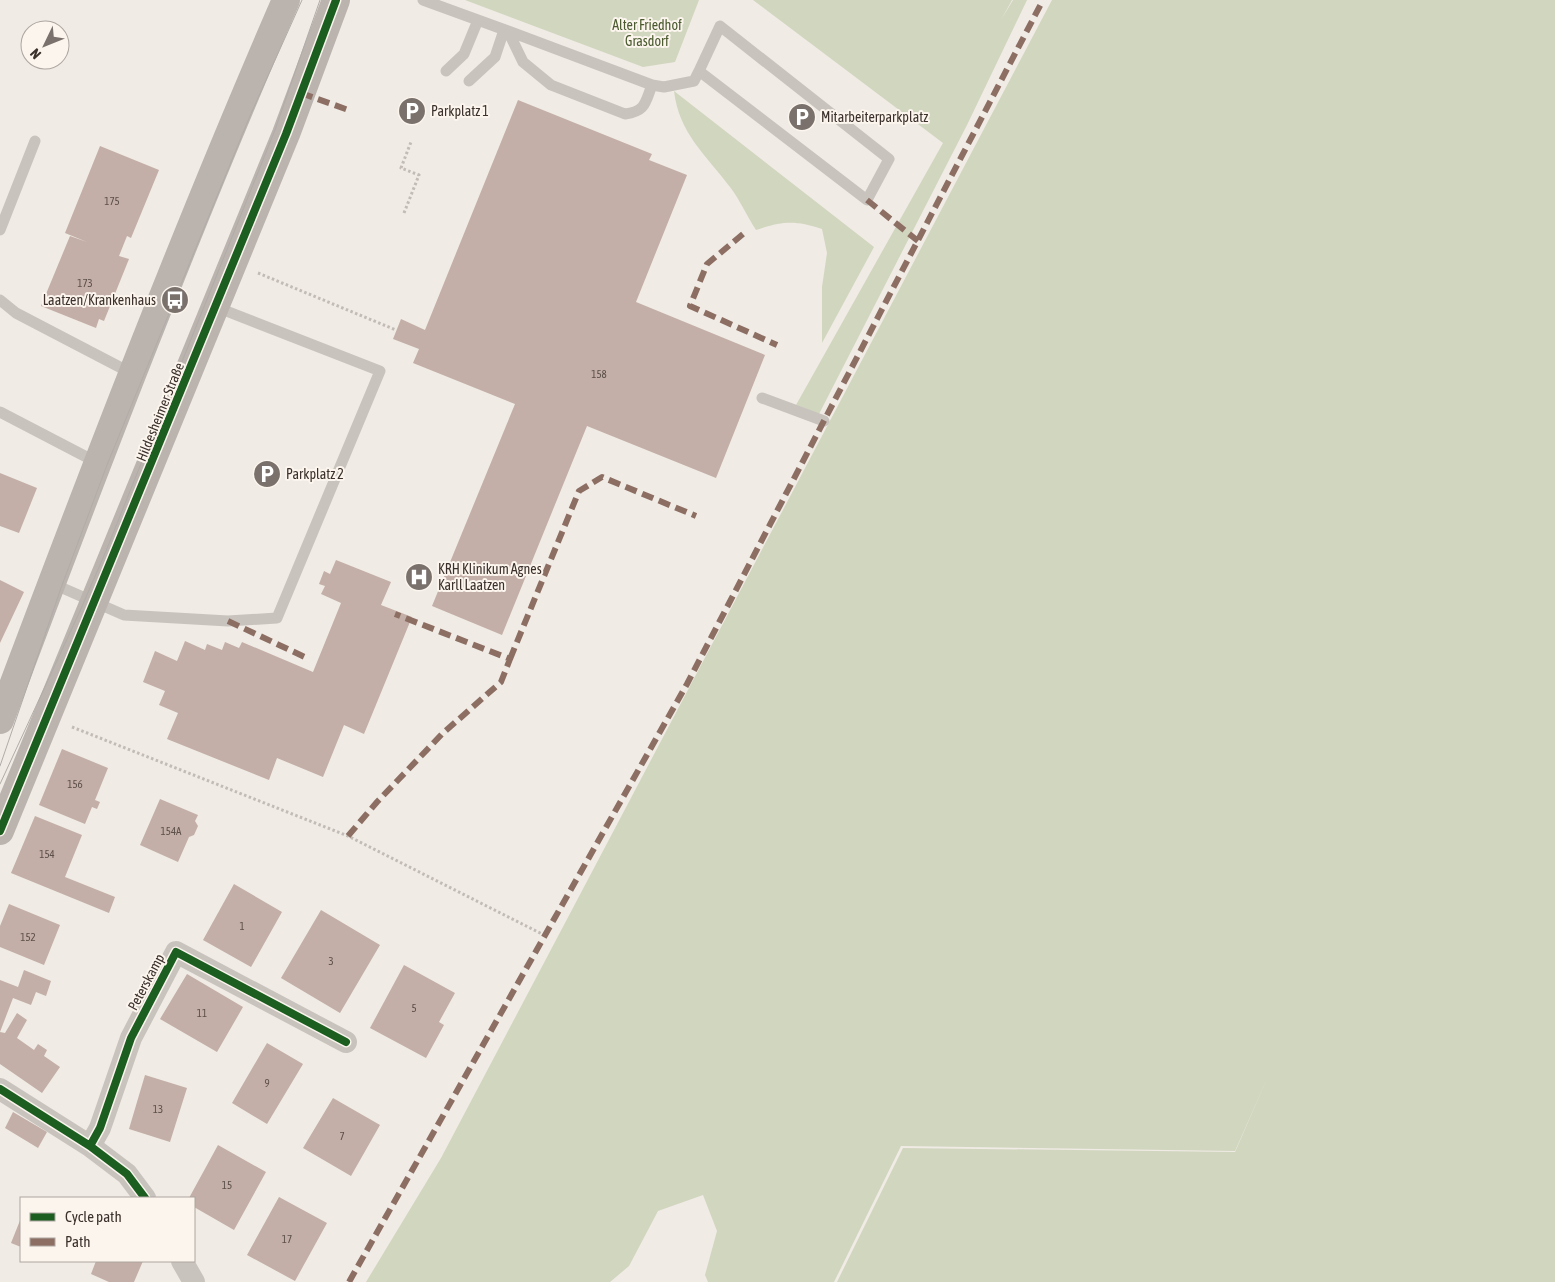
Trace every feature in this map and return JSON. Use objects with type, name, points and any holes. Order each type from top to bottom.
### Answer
[{"type":"street","points":[[0,720],[51,583],[133,374],[240,106],[286,0]]},
{"type":"street","name":"Hildesheimer Straße","points":[[0,831],[48,718],[286,134],[336,0]]},
{"type":"street","name":"Peterskamp","points":[[90,1146],[100,1128],[131,1038],[176,952],[346,1042]]},
{"type":"street","points":[[0,1089],[90,1146],[127,1174],[144,1197]]},
{"type":"street","points":[[183,1262],[194,1282]]},
{"type":"lane","points":[[423,0],[652,85],[664,87],[694,82],[720,26],[889,159],[867,200],[700,71]]},
{"type":"lane","points":[[446,71],[464,54],[478,20]]},
{"type":"lane","points":[[470,81],[495,57],[506,31]]},
{"type":"lane","points":[[506,31],[523,62],[550,84],[625,114],[638,112],[644,106],[652,85]]},
{"type":"lane","points":[[0,230],[35,141]]},
{"type":"lane","points":[[0,300],[16,313],[133,374]]},
{"type":"lane","points":[[51,583],[124,615],[228,621],[277,618],[380,371],[216,307]]},
{"type":"lane","points":[[762,398],[824,421]]},
{"type":"lane","points":[[0,412],[98,463]]},
{"type":"path","points":[[404,213],[419,175],[401,168],[411,142]]},
{"type":"path","points":[[270,278],[396,330]]},
{"type":"path","points":[[48,718],[348,836],[544,935]]},
{"type":"green space","name":"Alter Friedhof Grasdorf","points":[[465,0],[699,0],[675,62],[643,67]]},
{"type":"green space","points":[[753,0],[1012,0],[1001,20],[1013,0],[1027,0],[967,125],[819,414],[796,405],[943,143]]},
{"type":"green space","points":[[1052,0],[1555,0],[1555,1282],[837,1282],[903,1148],[1235,1152],[1270,1072],[1235,1151],[901,1146],[834,1282],[708,1282],[705,1275],[717,1231],[703,1195],[658,1211],[629,1266],[610,1282],[366,1282],[441,1158]]},
{"type":"green space","points":[[674,91],[874,247],[822,343],[822,287],[827,253],[822,229],[804,224],[782,223],[756,230],[734,192],[687,131],[681,119]]},
{"type":"building","points":[[518,100],[652,154],[649,160],[687,175],[636,302],[765,355],[716,478],[587,426],[502,635],[432,606],[515,404],[413,363],[419,349],[393,339],[401,319],[425,330]]},
{"type":"building","points":[[100,146],[159,170],[131,238],[127,236],[119,256],[129,259],[104,321],[99,319],[96,328],[41,306],[70,236],[87,242],[65,233]]},
{"type":"building","points":[[0,473],[37,488],[19,533],[0,526]]},
{"type":"building","points":[[336,560],[391,582],[381,605],[412,617],[364,734],[344,725],[323,777],[277,758],[269,780],[167,739],[178,713],[159,705],[165,691],[143,682],[155,651],[177,661],[185,641],[205,650],[207,644],[222,650],[225,642],[239,648],[242,642],[313,672],[341,603],[321,594],[325,586],[319,584],[324,571],[330,574]]},
{"type":"building","points":[[0,580],[24,592],[0,643]]},
{"type":"building","points":[[62,749],[108,768],[95,800],[100,802],[97,809],[92,807],[85,824],[39,805]]},
{"type":"building","points":[[160,799],[198,815],[195,821],[198,826],[194,835],[189,837],[178,862],[140,845]]},
{"type":"building","points":[[35,816],[82,835],[65,877],[115,897],[109,913],[11,873]]},
{"type":"building","points":[[234,884],[282,912],[251,967],[203,940]]},
{"type":"building","points":[[9,904],[60,925],[44,965],[0,947],[0,926]]},
{"type":"building","points":[[321,910],[380,945],[340,1013],[281,978]]},
{"type":"building","points":[[404,965],[455,993],[439,1022],[444,1025],[426,1058],[370,1028]]},
{"type":"building","points":[[24,970],[51,981],[46,996],[36,992],[31,1005],[13,998],[0,1032],[0,980],[18,987]]},
{"type":"building","points":[[187,974],[243,1007],[217,1052],[160,1019]]},
{"type":"building","points":[[17,1013],[27,1020],[17,1038],[34,1050],[38,1044],[47,1050],[44,1056],[60,1067],[42,1093],[0,1064],[0,1032],[5,1033]]},
{"type":"building","points":[[267,1043],[303,1064],[267,1124],[232,1103]]},
{"type":"building","points":[[145,1075],[187,1088],[170,1142],[129,1129]]},
{"type":"building","points":[[333,1098],[380,1125],[351,1176],[303,1148]]},
{"type":"building","points":[[13,1112],[47,1132],[38,1148],[5,1128]]},
{"type":"building","points":[[218,1145],[266,1172],[234,1230],[195,1208],[195,1197],[190,1197]]},
{"type":"building","points":[[279,1197],[327,1223],[295,1281],[247,1255]]},
{"type":"building","points":[[20,1220],[20,1247],[11,1243]]},
{"type":"building","points":[[96,1262],[143,1262],[134,1282],[109,1282],[91,1274]]},
{"type":"tram line","points":[[0,766],[61,588],[107,465],[249,118],[302,0]]},
{"type":"tram line","points":[[0,784],[106,551],[275,130],[320,0]]},
{"type":"marked path","points":[[349,1282],[687,684],[1043,0]]},
{"type":"marked path","points":[[301,93],[351,111]]},
{"type":"marked path","points":[[867,200],[918,241]]},
{"type":"marked path","points":[[743,234],[707,264],[690,306],[777,345]]},
{"type":"marked path","points":[[510,659],[579,491],[602,477],[696,516]]},
{"type":"marked path","points":[[348,836],[377,802],[442,734],[501,682],[510,659],[395,614]]},
{"type":"marked path","points":[[228,621],[309,659]]},
{"type":"cycle path","points":[[0,831],[286,134],[336,0]]},
{"type":"cycle path","points":[[90,1146],[100,1128],[131,1038],[176,952],[346,1042]]},
{"type":"cycle path","points":[[0,1089],[90,1146],[127,1174],[144,1197]]},
{"type":"place","name":"Parkplatz 1","points":[[412,111]]},
{"type":"place","name":"Mitarbeiterparkplatz","points":[[802,117]]},
{"type":"place","name":"Laatzen/Krankenhaus","points":[[175,300]]},
{"type":"place","name":"Parkplatz 2","points":[[267,474]]},
{"type":"place","name":"KRH Klinikum Agnes Karll Laatzen","points":[[419,577]]}]
